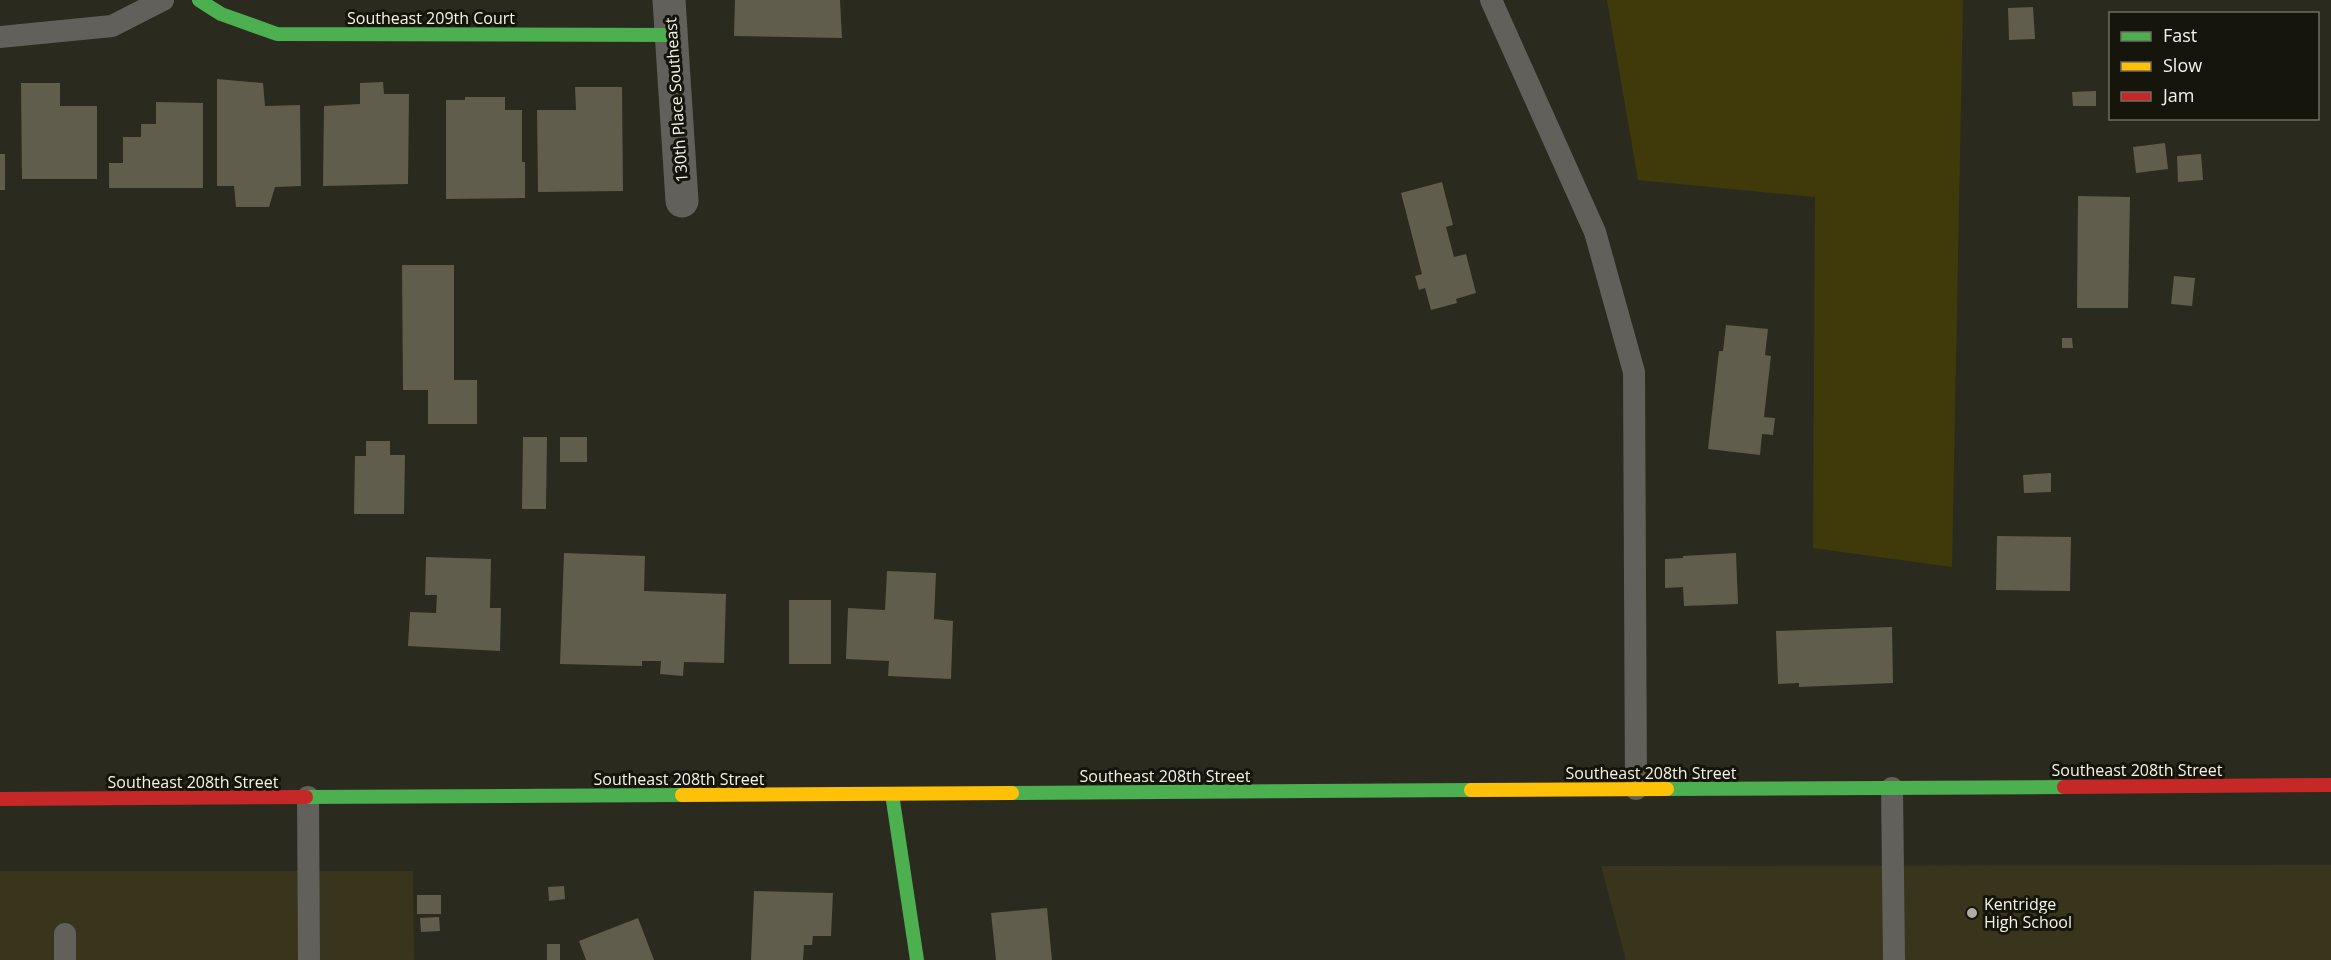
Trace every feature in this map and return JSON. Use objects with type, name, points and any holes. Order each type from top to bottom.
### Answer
[{"type":"main road","name":"Southeast 209th Court","points":[[198,0],[220,14],[277,34],[672,35]]},
{"type":"main road","name":"Southeast 208th Street","points":[[0,799],[2331,785]]},
{"type":"main road","points":[[892,794],[917,960]]},
{"type":"street","name":"130th Place Southeast","points":[[669,0],[682,201]]},
{"type":"lane","points":[[0,37],[112,26],[163,0]]},
{"type":"lane","points":[[1491,0],[1595,232],[1634,372],[1636,789]]},
{"type":"lane","points":[[1892,788],[1894,960]]},
{"type":"lane","points":[[308,798],[309,960]]},
{"type":"lane","points":[[65,934],[65,960]]},
{"type":"shaded area","points":[[1607,0],[1963,0],[1952,567],[1813,548],[1815,197],[1638,180]]},
{"type":"shaded area","name":"Kentridge High School","points":[[2331,865],[2331,960],[1626,960],[1601,866]]},
{"type":"shaded area","points":[[0,871],[413,871],[414,960],[0,960]]},
{"type":"building","points":[[735,0],[840,0],[842,38],[734,36]]},
{"type":"building","points":[[2033,7],[2035,39],[2009,40],[2008,8]]},
{"type":"building","points":[[217,79],[263,83],[265,106],[300,105],[301,186],[275,187],[269,207],[236,207],[234,186],[217,186]]},
{"type":"building","points":[[383,82],[384,94],[409,94],[408,184],[323,186],[324,106],[360,104],[360,83]]},
{"type":"building","points":[[21,83],[60,83],[60,106],[97,106],[97,179],[22,179]]},
{"type":"building","points":[[575,87],[622,87],[623,191],[538,192],[537,110],[576,110]]},
{"type":"building","points":[[2096,91],[2096,106],[2073,106],[2072,92]]},
{"type":"building","points":[[465,97],[505,97],[505,110],[522,110],[525,198],[446,199],[446,100],[465,100]]},
{"type":"building","points":[[156,102],[203,103],[203,188],[109,188],[109,163],[123,163],[123,137],[141,137],[141,124],[156,124]]},
{"type":"building","points":[[2165,143],[2168,169],[2136,173],[2133,147]]},
{"type":"building","points":[[0,154],[5,154],[5,190],[0,190]]},
{"type":"building","points":[[2201,154],[2203,180],[2178,182],[2177,156]]},
{"type":"building","points":[[1442,182],[1453,225],[1446,227],[1454,257],[1466,254],[1476,293],[1456,299],[1457,303],[1431,310],[1425,288],[1419,290],[1415,276],[1422,274],[1401,193]]},
{"type":"building","points":[[2078,196],[2130,197],[2128,308],[2077,308]]},
{"type":"building","points":[[402,265],[454,265],[454,380],[477,380],[477,424],[428,424],[428,390],[403,390]]},
{"type":"building","points":[[2174,276],[2195,278],[2192,306],[2171,304]]},
{"type":"building","points":[[1726,325],[1768,329],[1765,355],[1771,356],[1764,417],[1775,418],[1773,435],[1762,434],[1760,455],[1708,449],[1719,351],[1723,351]]},
{"type":"building","points":[[2062,338],[2072,338],[2073,348],[2062,348]]},
{"type":"building","points":[[523,437],[547,437],[546,509],[522,509]]},
{"type":"building","points":[[560,437],[587,437],[587,462],[560,462]]},
{"type":"building","points":[[366,441],[390,441],[390,455],[405,455],[404,514],[354,514],[355,456],[366,456]]},
{"type":"building","points":[[2051,473],[2051,492],[2024,493],[2023,475]]},
{"type":"building","points":[[1997,536],[2071,537],[2070,591],[1996,590]]},
{"type":"building","points":[[564,553],[645,556],[644,591],[726,594],[724,663],[684,662],[683,676],[660,674],[661,661],[642,661],[642,666],[560,664]]},
{"type":"building","points":[[1736,553],[1738,604],[1684,606],[1683,587],[1665,588],[1665,559]]},
{"type":"building","points":[[426,557],[491,559],[490,608],[501,608],[500,651],[408,646],[410,612],[436,613],[437,595],[425,595]]},
{"type":"building","points":[[887,571],[936,573],[934,619],[953,621],[951,679],[888,676],[889,661],[846,659],[848,608],[885,610]]},
{"type":"building","points":[[789,600],[831,600],[831,664],[789,664]]},
{"type":"building","points":[[1892,627],[1893,683],[1799,687],[1799,683],[1778,684],[1776,631]]},
{"type":"building","points":[[564,886],[565,899],[549,901],[548,887]]},
{"type":"building","points":[[754,891],[833,893],[831,936],[813,936],[812,945],[804,945],[803,960],[751,960]]},
{"type":"building","points":[[417,895],[441,895],[441,914],[417,914]]},
{"type":"building","points":[[1047,908],[1052,960],[996,960],[991,913]]},
{"type":"building","points":[[439,917],[440,931],[421,932],[420,918]]},
{"type":"building","points":[[638,918],[654,960],[586,960],[579,941]]},
{"type":"building","points":[[547,944],[560,944],[560,960],[547,960]]},
{"type":"traffic: fast","points":[[199,0],[221,14],[277,34],[672,35]]},
{"type":"traffic: fast","points":[[1667,789],[2064,787]]},
{"type":"traffic: fast","points":[[1012,793],[1471,790]]},
{"type":"traffic: fast","points":[[892,794],[917,960]]},
{"type":"traffic: fast","points":[[306,797],[682,795]]},
{"type":"traffic: slow","points":[[1471,790],[1667,789]]},
{"type":"traffic: slow","points":[[682,795],[1012,793]]},
{"type":"traffic: jam","points":[[2064,787],[2331,785]]},
{"type":"traffic: jam","points":[[0,799],[306,797]]},
{"type":"place","name":"Kentridge High School","points":[[1972,913]]}]
